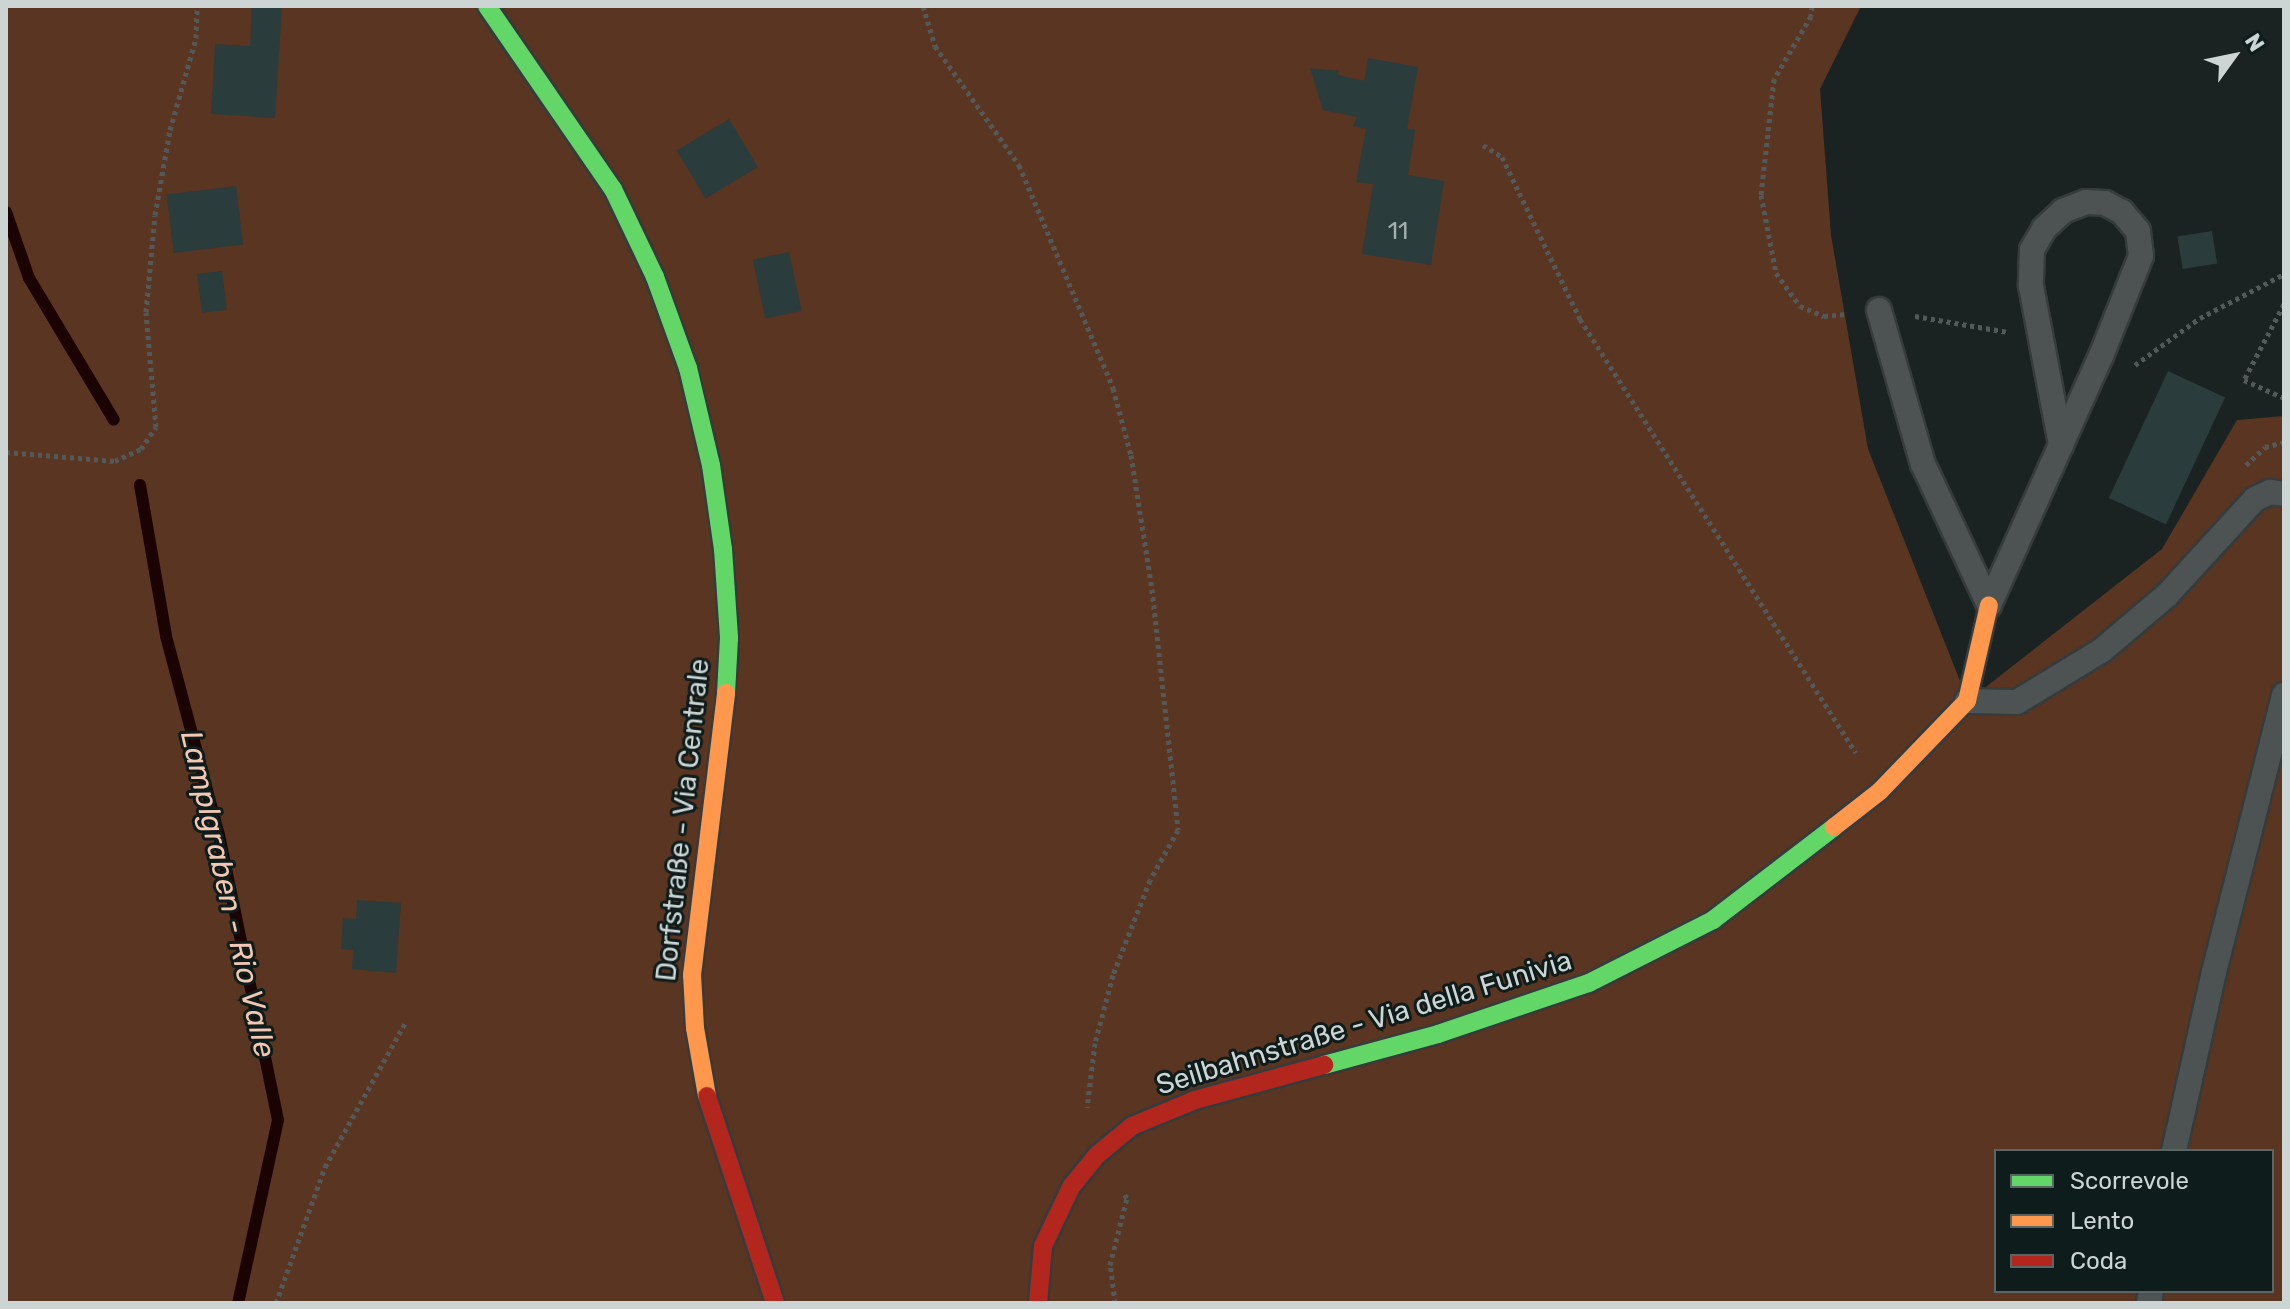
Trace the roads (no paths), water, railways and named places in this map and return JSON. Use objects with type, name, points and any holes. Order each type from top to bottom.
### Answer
[{"type":"street","name":"Dorfstraße - Via Centrale","points":[[487,6],[568,119],[613,189],[655,277],[688,368],[711,465],[723,549],[729,638],[723,738],[692,975],[695,1028],[705,1089],[775,1303]]},
{"type":"street","points":[[1967,701],[1989,605]]},
{"type":"street","name":"Seilbahnstraße - Via della Funivia","points":[[1038,1303],[1043,1246],[1071,1187],[1097,1155],[1132,1126],[1195,1100],[1438,1034],[1589,983],[1713,920],[1880,791],[1967,701]]},
{"type":"lane","points":[[1989,605],[2091,379],[2141,256],[2138,231],[2122,212],[2105,203],[2086,202],[2063,211],[2044,229],[2032,250],[2031,286],[2061,445]]},
{"type":"lane","points":[[1879,310],[1923,464],[1989,605]]},
{"type":"lane","points":[[1967,701],[2017,702],[2101,651],[2167,595],[2255,499],[2270,492],[2284,494]]},
{"type":"lane","points":[[2174,1149],[2214,972],[2284,695]]},
{"type":"waterway","name":"Lamplgraben - Rio Valle","points":[[6,212],[29,278],[114,420]]},
{"type":"waterway","name":"Lamplgraben - Rio Valle","points":[[140,485],[166,636],[219,835],[278,1120],[238,1303]]}]
